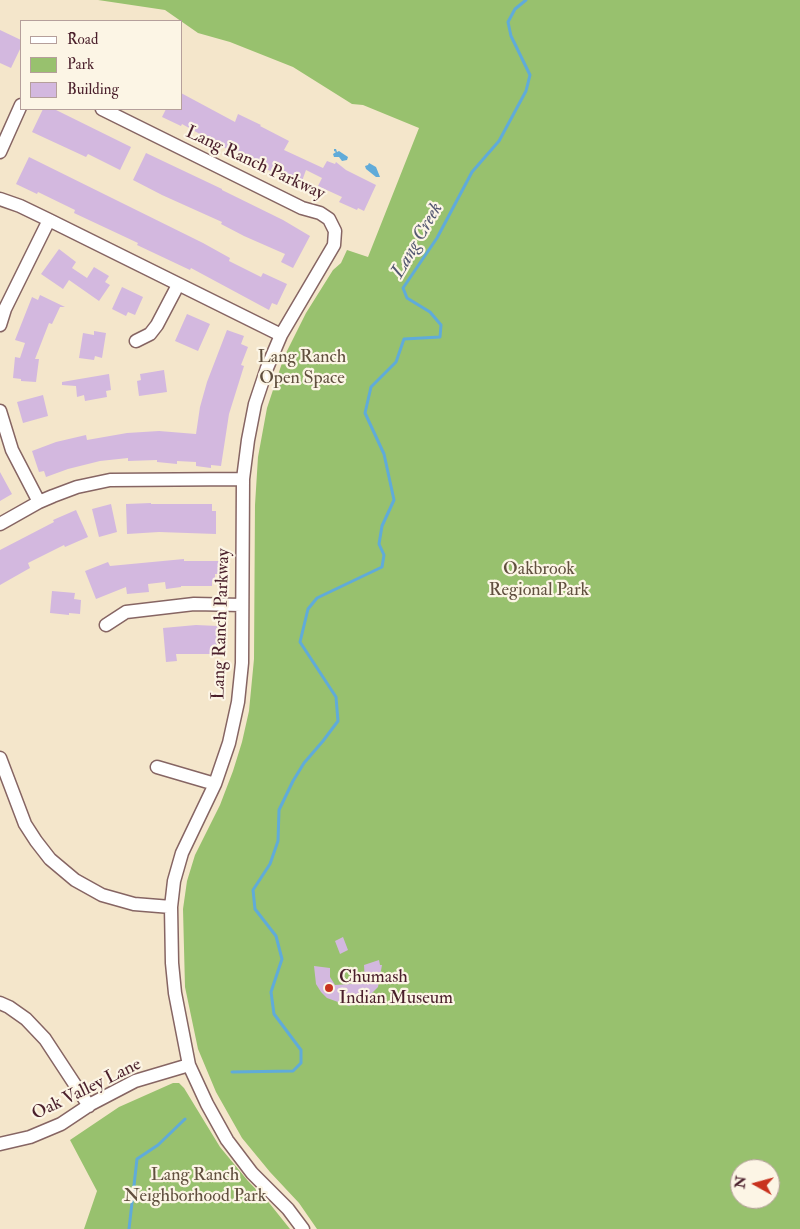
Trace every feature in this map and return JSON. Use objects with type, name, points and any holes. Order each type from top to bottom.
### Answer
[{"type":"street","points":[[0,152],[20,107]]},
{"type":"street","name":"Lang Ranch Parkway","points":[[104,110],[302,208],[320,213],[329,219],[335,231],[334,246],[282,335],[267,368],[255,404],[248,440],[244,479],[242,663],[238,702],[229,743],[215,784],[182,853],[174,881],[171,907],[172,963],[175,993],[189,1065],[207,1104],[227,1140],[252,1173],[288,1208],[303,1229]]},
{"type":"street","points":[[0,199],[20,206],[282,335]]},
{"type":"street","points":[[0,325],[5,309],[49,220]]},
{"type":"street","points":[[136,342],[150,334],[157,325],[178,284]]},
{"type":"street","points":[[0,411],[12,450],[39,502]]},
{"type":"street","points":[[0,524],[39,502],[77,487],[110,480],[244,479]]},
{"type":"street","points":[[106,625],[126,612],[194,604],[242,605]]},
{"type":"street","points":[[0,758],[25,824],[50,859],[75,880],[102,895],[134,904],[171,907]]},
{"type":"street","points":[[157,767],[215,784]]},
{"type":"street","points":[[0,1003],[26,1019],[45,1039],[89,1106]]},
{"type":"street","name":"Oak Valley Lane","points":[[0,1144],[30,1137],[61,1124],[134,1081],[189,1065]]},
{"type":"green space","name":"Oakbrook Regional Park","points":[[98,0],[800,0],[800,1229],[317,1229],[299,1203],[242,1138],[216,1092],[198,1049],[185,987],[183,909],[187,881],[195,855],[220,805],[233,771],[249,711],[254,659],[255,505],[258,457],[267,408],[284,357],[306,313],[333,270],[341,263],[347,250],[368,257],[419,128],[363,105],[352,104],[293,67],[230,42],[198,33],[182,20],[165,10]]},
{"type":"green space","name":"Lang Ranch Neighborhood Park","points":[[173,1083],[179,1083],[184,1088],[220,1147],[290,1229],[84,1229],[97,1191],[70,1140],[119,1107]]},
{"type":"water","points":[[334,149],[348,157],[347,160],[342,161],[339,157],[334,157],[333,154],[336,152]]},
{"type":"water","points":[[369,163],[376,167],[380,177],[376,177],[366,169],[365,166]]},
{"type":"building","points":[[0,30],[20,40],[20,49],[11,68],[0,63]]},
{"type":"building","points":[[182,94],[235,122],[238,114],[261,125],[289,141],[284,150],[323,168],[327,161],[335,164],[336,162],[346,170],[376,185],[364,211],[358,208],[357,210],[339,202],[342,197],[318,186],[322,178],[306,170],[302,181],[295,178],[293,181],[259,166],[260,164],[223,147],[182,124],[181,126],[162,117],[166,110],[182,110]]},
{"type":"building","points":[[43,110],[56,110],[131,147],[120,170],[88,154],[86,157],[32,132]]},
{"type":"building","points":[[146,153],[222,189],[310,236],[293,268],[281,262],[285,254],[244,236],[221,224],[222,222],[133,180]]},
{"type":"building","points":[[29,157],[203,243],[230,258],[229,261],[261,277],[263,273],[287,284],[277,305],[272,303],[269,310],[191,268],[190,270],[74,213],[75,210],[38,192],[37,194],[16,184]]},
{"type":"building","points":[[59,249],[76,262],[72,268],[87,278],[94,267],[109,276],[105,282],[110,285],[99,301],[69,280],[63,289],[41,274]]},
{"type":"building","points":[[122,287],[143,297],[135,315],[128,312],[126,316],[112,309]]},
{"type":"building","points":[[40,295],[65,307],[60,307],[52,324],[49,323],[35,359],[39,359],[36,382],[21,381],[21,379],[13,378],[15,357],[20,358],[25,343],[15,340],[32,297],[38,300]]},
{"type":"building","points":[[187,314],[210,324],[198,351],[175,341]]},
{"type":"building","points":[[227,330],[244,336],[241,344],[248,347],[241,365],[244,366],[229,414],[221,466],[211,465],[211,468],[196,466],[196,462],[177,461],[177,464],[157,462],[157,460],[128,461],[128,458],[100,461],[46,477],[44,471],[39,472],[32,451],[56,442],[86,435],[87,440],[127,433],[159,431],[196,434],[200,407],[207,382]]},
{"type":"building","points":[[94,331],[106,333],[102,358],[95,356],[94,360],[79,358],[83,333],[94,335]]},
{"type":"building","points":[[164,370],[167,392],[139,396],[137,381],[141,380],[140,374]]},
{"type":"building","points":[[109,374],[111,390],[106,391],[107,397],[85,401],[84,395],[77,397],[76,386],[62,385],[62,382]]},
{"type":"building","points":[[43,395],[48,416],[23,423],[17,402]]},
{"type":"building","points":[[0,472],[12,494],[0,501]]},
{"type":"building","points":[[111,504],[117,532],[99,537],[92,509]]},
{"type":"building","points":[[126,504],[212,504],[212,511],[216,511],[216,534],[159,532],[127,534]]},
{"type":"building","points":[[76,510],[88,537],[65,547],[64,545],[28,563],[30,568],[0,585],[0,550],[54,522],[53,520]]},
{"type":"building","points":[[184,559],[184,561],[219,561],[219,574],[215,574],[215,581],[212,581],[212,586],[181,586],[166,589],[165,582],[148,584],[149,592],[127,594],[126,587],[96,599],[85,571],[108,562],[110,566]]},
{"type":"building","points":[[52,591],[75,593],[74,599],[81,600],[80,614],[50,613]]},
{"type":"building","points":[[196,625],[218,626],[217,654],[176,654],[177,661],[166,662],[163,628]]},
{"type":"building","name":"Chumash Indian Museum","points":[[343,937],[348,950],[340,954],[335,941]]},
{"type":"building","name":"Chumash Indian Museum","points":[[379,960],[380,965],[382,965],[378,987],[368,997],[349,1006],[327,998],[316,984],[314,966],[330,968],[330,977],[335,985],[365,983],[364,965]]},
{"type":"waterway","name":"Lang Creek","points":[[232,1072],[293,1071],[301,1063],[301,1050],[274,1014],[271,992],[282,959],[276,936],[255,909],[253,890],[270,864],[278,841],[279,810],[293,781],[304,763],[338,721],[336,697],[300,642],[308,609],[317,598],[382,567],[384,555],[379,544],[382,526],[394,500],[384,454],[365,413],[371,387],[396,362],[404,339],[440,337],[441,325],[430,312],[407,298],[403,288],[437,238],[472,172],[499,141],[526,91],[530,75],[511,36],[508,22],[515,9],[526,0]]},
{"type":"waterway","name":"Lang Creek","points":[[129,1229],[137,1159],[158,1145],[185,1119]]},
{"type":"place","name":"Chumash Indian Museum","points":[[329,988]]},
{"type":"park label","name":"Lang Ranch Open Space","points":[[302,368]]}]
